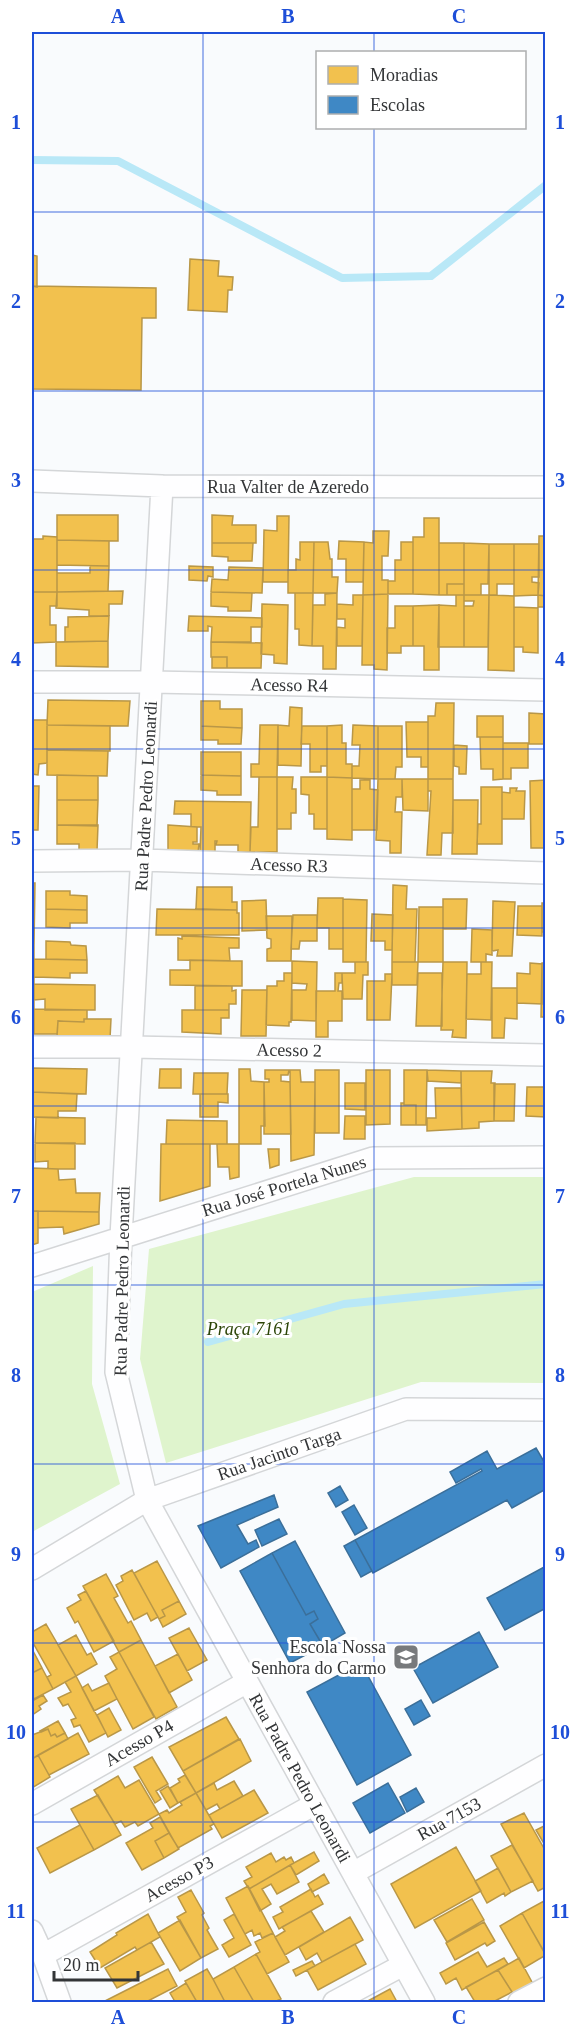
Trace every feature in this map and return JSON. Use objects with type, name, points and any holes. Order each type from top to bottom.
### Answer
[{"type":"street","name":"Rua Valter de Azeredo","points":[[32,481],[162,486],[546,487]]},
{"type":"street","name":"Rua Padre Pedro Leonardi","points":[[162,486],[121,1237],[116,1372],[147,1500],[424,2002]]},
{"type":"street","name":"Acesso R4","points":[[32,682],[152,682],[546,690]]},
{"type":"street","name":"Acesso R3","points":[[32,861],[142,860],[546,873]]},
{"type":"street","name":"Acesso 2","points":[[32,1047],[546,1054]]},
{"type":"street","name":"Rua José Portela Nunes","points":[[32,1266],[373,1158],[546,1157]]},
{"type":"street","name":"Rua Jacinto Targa","points":[[32,1569],[147,1500],[406,1409],[546,1410]]},
{"type":"street","name":"Acesso P4","points":[[32,1804],[247,1682]]},
{"type":"street","name":"Rua 7153","points":[[352,1873],[546,1765]]},
{"type":"street","name":"Acesso P3","points":[[43,1955],[315,1804]]},
{"type":"street","points":[[32,1931],[60,2002]]},
{"type":"street","points":[[334,2002],[403,1965]]},
{"type":"street","points":[[519,2002],[546,1988]]},
{"type":"green space","name":"Praça 7161","points":[[414,1177],[545,1177],[545,1383],[421,1382],[166,1463],[140,1359],[149,1249]]},
{"type":"green space","points":[[93,1266],[92,1384],[120,1484],[32,1532],[32,1292]]},
{"type":"building: Moradias","points":[[32,255],[37,256],[37,287],[32,286]]},
{"type":"building: Moradias","points":[[190,259],[219,261],[218,276],[233,277],[232,290],[228,290],[227,312],[188,310]]},
{"type":"building: Moradias","points":[[32,286],[156,288],[156,318],[142,318],[141,390],[32,389]]},
{"type":"building: Moradias","points":[[57,515],[118,515],[118,541],[57,540]]},
{"type":"building: Moradias","points":[[212,515],[233,516],[232,525],[256,525],[256,543],[212,543]]},
{"type":"building: Moradias","points":[[277,516],[289,516],[288,582],[263,582],[264,530],[277,531]]},
{"type":"building: Moradias","points":[[424,518],[439,518],[439,595],[413,594],[413,537],[424,537]]},
{"type":"building: Moradias","points":[[373,531],[389,531],[388,556],[382,556],[382,580],[388,580],[388,594],[363,595],[364,542],[373,543]]},
{"type":"building: Moradias","points":[[43,536],[57,537],[57,592],[32,592],[32,539],[43,539]]},
{"type":"building: Moradias","points":[[539,536],[546,536],[546,596],[538,595]]},
{"type":"building: Moradias","points":[[57,540],[109,541],[109,566],[57,565]]},
{"type":"building: Moradias","points":[[339,541],[364,542],[363,582],[346,582],[346,559],[338,559]]},
{"type":"building: Moradias","points":[[300,542],[314,542],[313,593],[288,593],[288,570],[296,570],[296,559],[300,560]]},
{"type":"building: Moradias","points":[[314,542],[328,542],[330,559],[332,559],[332,577],[338,577],[337,593],[313,593]]},
{"type":"building: Moradias","points":[[401,542],[413,542],[413,594],[388,594],[388,581],[395,581],[395,560],[401,560]]},
{"type":"building: Moradias","points":[[212,543],[253,543],[252,561],[228,561],[228,557],[212,556]]},
{"type":"building: Moradias","points":[[439,543],[464,543],[464,584],[447,584],[447,595],[439,595]]},
{"type":"building: Moradias","points":[[464,543],[489,544],[488,584],[481,584],[481,595],[464,595]]},
{"type":"building: Moradias","points":[[489,544],[514,544],[514,584],[497,584],[497,595],[489,595]]},
{"type":"building: Moradias","points":[[514,544],[539,544],[539,577],[532,577],[532,582],[539,583],[538,595],[514,596]]},
{"type":"building: Moradias","points":[[90,566],[109,566],[108,591],[57,592],[57,573],[90,573]]},
{"type":"building: Moradias","points":[[189,566],[213,567],[213,577],[208,576],[207,581],[189,580]]},
{"type":"building: Moradias","points":[[229,567],[263,568],[262,593],[211,592],[212,579],[228,580]]},
{"type":"building: Moradias","points":[[447,584],[464,584],[464,595],[447,595]]},
{"type":"building: Moradias","points":[[123,591],[122,604],[109,604],[109,616],[89,616],[89,610],[56,608],[57,592]]},
{"type":"building: Moradias","points":[[32,592],[57,592],[57,606],[50,606],[50,625],[56,625],[56,642],[32,643]]},
{"type":"building: Moradias","points":[[211,592],[252,593],[251,611],[228,611],[228,607],[211,606]]},
{"type":"building: Moradias","points":[[295,593],[313,593],[312,646],[299,645],[299,629],[295,629]]},
{"type":"building: Moradias","points":[[337,593],[336,669],[323,669],[323,646],[312,646],[313,605],[325,605],[325,594]]},
{"type":"building: Moradias","points":[[388,594],[387,670],[374,669],[374,665],[362,665],[363,595]]},
{"type":"building: Moradias","points":[[353,595],[363,595],[362,646],[337,646],[337,627],[345,628],[345,619],[337,619],[337,604],[353,605]]},
{"type":"building: Moradias","points":[[456,595],[464,595],[464,647],[438,647],[439,605],[456,606]]},
{"type":"building: Moradias","points":[[464,595],[489,595],[488,647],[464,647],[464,606],[473,606],[474,601],[464,601]]},
{"type":"building: Moradias","points":[[489,595],[514,596],[514,671],[488,670]]},
{"type":"building: Moradias","points":[[538,595],[546,596],[546,607],[538,607]]},
{"type":"building: Moradias","points":[[262,604],[288,605],[287,664],[274,663],[274,655],[261,654]]},
{"type":"building: Moradias","points":[[439,605],[439,670],[424,670],[424,646],[413,646],[413,606]]},
{"type":"building: Moradias","points":[[395,606],[413,606],[413,646],[401,646],[401,653],[387,653],[387,628],[395,628]]},
{"type":"building: Moradias","points":[[514,607],[538,608],[538,653],[523,652],[523,647],[514,647]]},
{"type":"building: Moradias","points":[[109,616],[108,641],[65,642],[68,617]]},
{"type":"building: Moradias","points":[[189,616],[262,618],[262,627],[251,627],[251,642],[211,642],[212,627],[208,626],[208,631],[188,631]]},
{"type":"building: Moradias","points":[[108,641],[108,667],[56,666],[56,642]]},
{"type":"building: Moradias","points":[[211,642],[262,643],[261,668],[227,668],[227,657],[211,657]]},
{"type":"building: Moradias","points":[[212,657],[227,657],[227,668],[212,668]]},
{"type":"building: Moradias","points":[[48,700],[130,701],[128,726],[47,725]]},
{"type":"building: Moradias","points":[[201,701],[220,701],[220,709],[242,709],[242,728],[201,726]]},
{"type":"building: Moradias","points":[[436,703],[454,703],[453,779],[428,779],[428,716],[435,716]]},
{"type":"building: Moradias","points":[[290,707],[302,708],[301,766],[278,765],[278,725],[289,726]]},
{"type":"building: Moradias","points":[[529,713],[546,714],[546,744],[529,744]]},
{"type":"building: Moradias","points":[[477,716],[503,716],[503,737],[477,737]]},
{"type":"building: Moradias","points":[[32,720],[47,720],[47,763],[39,764],[38,775],[32,774]]},
{"type":"building: Moradias","points":[[406,722],[428,722],[428,767],[421,767],[421,757],[407,757]]},
{"type":"building: Moradias","points":[[47,725],[110,726],[110,751],[47,750]]},
{"type":"building: Moradias","points":[[260,725],[278,725],[277,777],[251,777],[251,764],[259,764]]},
{"type":"building: Moradias","points":[[342,725],[342,743],[346,743],[346,764],[352,764],[352,778],[327,777],[327,726]]},
{"type":"building: Moradias","points":[[353,725],[378,726],[378,779],[352,778],[352,766],[359,766],[360,745],[352,745]]},
{"type":"building: Moradias","points":[[201,726],[242,728],[241,744],[218,744],[218,740],[201,740]]},
{"type":"building: Moradias","points":[[302,726],[327,726],[327,766],[321,766],[321,772],[310,772],[310,744],[301,744]]},
{"type":"building: Moradias","points":[[378,726],[402,726],[402,767],[396,767],[395,779],[378,779]]},
{"type":"building: Moradias","points":[[480,737],[503,737],[503,779],[493,780],[493,769],[481,769]]},
{"type":"building: Moradias","points":[[503,743],[528,743],[528,768],[511,768],[511,779],[503,779]]},
{"type":"building: Moradias","points":[[454,745],[467,746],[466,774],[459,774],[459,767],[454,766]]},
{"type":"building: Moradias","points":[[47,750],[108,751],[107,776],[47,775]]},
{"type":"building: Moradias","points":[[201,752],[241,752],[241,776],[201,775]]},
{"type":"building: Moradias","points":[[57,775],[98,776],[98,800],[57,800]]},
{"type":"building: Moradias","points":[[201,775],[241,776],[241,795],[217,795],[217,791],[201,790]]},
{"type":"building: Moradias","points":[[259,777],[277,777],[277,852],[250,852],[251,827],[258,827]]},
{"type":"building: Moradias","points":[[277,777],[293,777],[292,789],[296,789],[296,813],[291,813],[291,829],[277,829]]},
{"type":"building: Moradias","points":[[301,777],[327,777],[327,829],[314,829],[314,814],[309,814],[309,795],[301,794]]},
{"type":"building: Moradias","points":[[327,777],[352,778],[352,840],[327,839]]},
{"type":"building: Moradias","points":[[378,779],[402,779],[402,797],[396,797],[395,812],[402,812],[401,853],[390,853],[390,841],[376,840]]},
{"type":"building: Moradias","points":[[402,779],[428,779],[428,811],[403,810]]},
{"type":"building: Moradias","points":[[428,779],[453,779],[453,833],[442,833],[441,855],[427,855],[431,791],[428,791]]},
{"type":"building: Moradias","points":[[360,780],[370,780],[370,789],[378,790],[377,830],[352,830],[352,789],[360,789]]},
{"type":"building: Moradias","points":[[546,780],[546,848],[531,848],[530,781]]},
{"type":"building: Moradias","points":[[32,786],[39,786],[38,830],[32,830]]},
{"type":"building: Moradias","points":[[481,787],[502,787],[502,844],[477,844],[478,824],[481,824]]},
{"type":"building: Moradias","points":[[510,788],[525,791],[524,819],[502,819],[502,792],[510,793]]},
{"type":"building: Moradias","points":[[57,800],[98,800],[97,826],[57,825]]},
{"type":"building: Moradias","points":[[453,800],[478,800],[477,854],[452,854]]},
{"type":"building: Moradias","points":[[175,801],[251,802],[250,852],[238,852],[238,845],[216,845],[217,841],[215,841],[215,852],[200,852],[201,827],[191,827],[191,814],[174,814]]},
{"type":"building: Moradias","points":[[57,825],[98,825],[97,851],[79,850],[79,844],[57,844]]},
{"type":"building: Moradias","points":[[168,825],[197,827],[197,842],[193,844],[199,844],[198,852],[168,852]]},
{"type":"building: Moradias","points":[[32,883],[35,883],[34,946],[32,946]]},
{"type":"building: Moradias","points":[[393,885],[407,886],[406,909],[417,909],[415,962],[392,962]]},
{"type":"building: Moradias","points":[[197,887],[232,887],[232,902],[237,902],[237,910],[196,909]]},
{"type":"building: Moradias","points":[[46,891],[70,891],[70,895],[87,896],[87,910],[46,909]]},
{"type":"building: Moradias","points":[[318,898],[343,898],[343,949],[329,949],[329,928],[317,928]]},
{"type":"building: Moradias","points":[[343,899],[367,900],[366,962],[343,962]]},
{"type":"building: Moradias","points":[[443,899],[467,899],[466,929],[443,929]]},
{"type":"building: Moradias","points":[[266,900],[267,930],[242,931],[242,901]]},
{"type":"building: Moradias","points":[[493,901],[515,902],[512,956],[497,956],[498,950],[492,951]]},
{"type":"building: Moradias","points":[[542,903],[546,903],[546,932],[542,932]]},
{"type":"building: Moradias","points":[[518,906],[542,906],[542,936],[517,935]]},
{"type":"building: Moradias","points":[[419,907],[443,907],[443,962],[418,962]]},
{"type":"building: Moradias","points":[[46,909],[87,910],[87,923],[70,923],[70,928],[46,927]]},
{"type":"building: Moradias","points":[[157,909],[237,910],[239,935],[156,935]]},
{"type":"building: Moradias","points":[[372,914],[393,915],[392,950],[385,950],[385,941],[371,941]]},
{"type":"building: Moradias","points":[[293,915],[317,915],[317,941],[300,941],[299,949],[291,949]]},
{"type":"building: Moradias","points":[[266,916],[292,916],[291,961],[267,961],[267,949],[271,948],[271,939],[267,938]]},
{"type":"building: Moradias","points":[[472,929],[492,930],[492,955],[486,954],[486,962],[471,962]]},
{"type":"building: Moradias","points":[[182,936],[239,938],[239,948],[229,948],[230,961],[178,960],[178,938],[182,939]]},
{"type":"building: Moradias","points":[[46,941],[70,942],[71,945],[86,946],[87,960],[46,959]]},
{"type":"building: Moradias","points":[[32,946],[34,946],[34,959],[32,959]]},
{"type":"building: Moradias","points":[[32,959],[34,960],[34,1034],[32,1034]]},
{"type":"building: Moradias","points":[[34,959],[87,960],[87,973],[70,973],[70,978],[34,977]]},
{"type":"building: Moradias","points":[[190,960],[242,961],[242,986],[170,985],[170,970],[190,970]]},
{"type":"building: Moradias","points":[[292,961],[317,962],[316,1021],[292,1020],[292,990],[306,990],[307,984],[292,983]]},
{"type":"building: Moradias","points":[[355,962],[368,962],[368,975],[363,975],[362,999],[343,999],[342,973],[355,973]]},
{"type":"building: Moradias","points":[[392,962],[418,962],[417,985],[392,985]]},
{"type":"building: Moradias","points":[[443,962],[467,962],[466,1038],[452,1037],[453,1030],[441,1030]]},
{"type":"building: Moradias","points":[[481,962],[492,962],[491,1020],[466,1019],[467,974],[481,974]]},
{"type":"building: Moradias","points":[[530,963],[542,964],[542,1004],[517,1003],[517,973],[530,974]]},
{"type":"building: Moradias","points":[[542,963],[546,963],[546,1017],[541,1017]]},
{"type":"building: Moradias","points":[[284,973],[292,973],[291,1022],[289,1026],[266,1025],[267,986],[277,986],[277,981],[284,981]]},
{"type":"building: Moradias","points":[[335,973],[342,973],[342,983],[339,983],[338,991],[342,991],[342,1021],[328,1021],[328,1037],[316,1037],[316,991],[335,991]]},
{"type":"building: Moradias","points":[[418,973],[442,973],[442,1026],[416,1026]]},
{"type":"building: Moradias","points":[[385,974],[392,974],[390,1020],[367,1020],[367,981],[385,981]]},
{"type":"building: Moradias","points":[[34,984],[95,985],[95,1010],[45,1010],[45,999],[34,1000]]},
{"type":"building: Moradias","points":[[195,986],[232,986],[232,991],[236,990],[236,1004],[229,1004],[229,1010],[195,1010]]},
{"type":"building: Moradias","points":[[492,988],[517,988],[517,1019],[505,1018],[504,1038],[492,1038]]},
{"type":"building: Moradias","points":[[242,990],[267,990],[266,1036],[241,1036]]},
{"type":"building: Moradias","points":[[34,1009],[87,1010],[87,1019],[84,1019],[84,1022],[58,1021],[57,1034],[34,1034]]},
{"type":"building: Moradias","points":[[182,1010],[229,1010],[229,1018],[221,1018],[221,1034],[182,1032]]},
{"type":"building: Moradias","points":[[84,1019],[111,1019],[110,1039],[57,1037],[58,1021],[84,1022]]},
{"type":"building: Moradias","points":[[32,1068],[87,1069],[86,1094],[32,1092]]},
{"type":"building: Moradias","points":[[160,1069],[181,1069],[181,1088],[159,1088]]},
{"type":"building: Moradias","points":[[239,1069],[250,1069],[251,1081],[264,1082],[265,1126],[261,1126],[261,1144],[239,1144]]},
{"type":"building: Moradias","points":[[265,1070],[289,1070],[288,1075],[281,1075],[281,1081],[290,1082],[291,1134],[264,1134],[264,1082],[269,1082],[269,1079],[265,1079]]},
{"type":"building: Moradias","points":[[290,1070],[300,1070],[301,1082],[315,1082],[314,1155],[291,1161]]},
{"type":"building: Moradias","points":[[315,1070],[339,1070],[339,1133],[315,1133]]},
{"type":"building: Moradias","points":[[366,1070],[390,1070],[390,1124],[366,1125]]},
{"type":"building: Moradias","points":[[404,1070],[427,1070],[426,1125],[416,1125],[416,1105],[404,1105]]},
{"type":"building: Moradias","points":[[427,1070],[461,1071],[461,1083],[428,1081]]},
{"type":"building: Moradias","points":[[461,1071],[492,1071],[491,1083],[495,1083],[494,1121],[479,1122],[479,1128],[462,1129]]},
{"type":"building: Moradias","points":[[194,1073],[228,1073],[227,1094],[193,1094]]},
{"type":"building: Moradias","points":[[345,1083],[365,1083],[365,1110],[345,1109]]},
{"type":"building: Moradias","points":[[494,1084],[515,1084],[514,1121],[494,1121]]},
{"type":"building: Moradias","points":[[527,1087],[546,1087],[546,1117],[526,1116]]},
{"type":"building: Moradias","points":[[435,1088],[461,1088],[462,1129],[427,1131],[427,1118],[436,1118]]},
{"type":"building: Moradias","points":[[32,1092],[77,1094],[76,1111],[58,1111],[58,1118],[32,1117]]},
{"type":"building: Moradias","points":[[200,1094],[228,1094],[228,1103],[218,1102],[218,1117],[200,1117]]},
{"type":"building: Moradias","points":[[401,1103],[416,1105],[416,1125],[401,1125]]},
{"type":"building: Moradias","points":[[345,1116],[365,1116],[365,1139],[344,1139]]},
{"type":"building: Moradias","points":[[36,1117],[85,1118],[85,1144],[35,1143]]},
{"type":"building: Moradias","points":[[167,1120],[227,1121],[227,1144],[166,1144]]},
{"type":"building: Moradias","points":[[35,1143],[75,1143],[75,1169],[48,1169],[48,1161],[35,1162]]},
{"type":"building: Moradias","points":[[161,1144],[210,1144],[210,1186],[160,1201]]},
{"type":"building: Moradias","points":[[217,1144],[239,1144],[239,1177],[230,1179],[229,1167],[218,1167]]},
{"type":"building: Moradias","points":[[268,1149],[279,1149],[279,1165],[270,1168]]},
{"type":"building: Moradias","points":[[32,1168],[58,1169],[59,1180],[75,1179],[76,1193],[100,1193],[99,1212],[32,1211]]},
{"type":"building: Moradias","points":[[32,1211],[38,1211],[38,1243],[32,1245]]},
{"type":"building: Moradias","points":[[38,1211],[99,1212],[99,1224],[64,1234],[63,1227],[38,1228]]},
{"type":"building: Moradias","points":[[157,1561],[179,1601],[162,1610],[165,1616],[159,1619],[134,1573]]},
{"type":"building: Moradias","points":[[132,1570],[158,1617],[151,1621],[147,1613],[134,1620],[116,1585],[123,1581],[121,1576]]},
{"type":"building: Moradias","points":[[106,1574],[118,1596],[114,1598],[128,1623],[131,1621],[141,1640],[119,1652],[83,1586]]},
{"type":"building: Moradias","points":[[86,1591],[114,1641],[94,1652],[78,1621],[75,1623],[67,1608],[81,1600],[78,1595]]},
{"type":"building: Moradias","points":[[179,1601],[186,1614],[163,1627],[159,1619],[165,1616],[162,1610]]},
{"type":"building: Moradias","points":[[46,1624],[76,1676],[53,1689],[47,1677],[51,1675],[32,1641],[32,1632]]},
{"type":"building: Moradias","points":[[189,1628],[207,1660],[187,1671],[169,1638]]},
{"type":"building: Moradias","points":[[76,1635],[87,1655],[91,1653],[97,1664],[76,1676],[58,1645]]},
{"type":"building: Moradias","points":[[141,1640],[177,1707],[156,1719],[119,1652]]},
{"type":"building: Moradias","points":[[32,1649],[42,1668],[32,1673]]},
{"type":"building: Moradias","points":[[119,1652],[154,1717],[133,1729],[105,1676],[117,1669],[110,1657]]},
{"type":"building: Moradias","points":[[178,1654],[192,1680],[169,1693],[155,1666]]},
{"type":"building: Moradias","points":[[42,1668],[53,1689],[34,1699],[32,1673]]},
{"type":"building: Moradias","points":[[76,1676],[106,1733],[89,1742],[80,1725],[74,1727],[71,1720],[76,1718],[68,1704],[63,1706],[58,1698],[71,1692],[65,1682]]},
{"type":"building: Moradias","points":[[109,1683],[117,1699],[94,1711],[82,1688],[88,1684],[92,1691]]},
{"type":"building: Moradias","points":[[43,1695],[47,1701],[39,1706],[41,1709],[32,1715],[32,1701]]},
{"type":"building: Moradias","points":[[109,1708],[121,1730],[108,1737],[97,1715]]},
{"type":"building: Moradias","points":[[226,1717],[239,1739],[183,1771],[169,1747]]},
{"type":"building: Moradias","points":[[58,1721],[65,1733],[57,1737],[55,1734],[51,1736],[48,1729],[40,1731]]},
{"type":"building: Moradias","points":[[48,1729],[51,1736],[55,1734],[57,1737],[65,1733],[68,1739],[32,1759],[32,1735]]},
{"type":"building: Moradias","points":[[78,1733],[89,1754],[49,1775],[38,1755]]},
{"type":"building: Moradias","points":[[240,1739],[251,1761],[196,1793],[183,1771]]},
{"type":"building: Moradias","points":[[38,1755],[50,1777],[32,1788],[32,1759]]},
{"type":"building: Moradias","points":[[152,1757],[168,1784],[156,1791],[161,1799],[155,1803],[134,1767]]},
{"type":"building: Moradias","points":[[185,1775],[196,1793],[178,1803],[170,1788],[180,1782],[178,1779]]},
{"type":"building: Moradias","points":[[118,1776],[125,1788],[139,1780],[159,1814],[138,1826],[135,1822],[125,1827],[121,1821],[115,1824],[94,1790]]},
{"type":"building: Moradias","points":[[234,1781],[243,1796],[220,1809],[217,1804],[206,1810],[196,1793],[214,1783],[217,1790]]},
{"type":"building: Moradias","points":[[168,1786],[178,1803],[170,1808],[160,1791]]},
{"type":"building: Moradias","points":[[254,1790],[268,1813],[222,1838],[209,1815]]},
{"type":"building: Moradias","points":[[196,1793],[214,1824],[210,1826],[212,1829],[178,1848],[159,1814],[167,1810],[169,1813],[182,1805],[180,1802]]},
{"type":"building: Moradias","points":[[98,1795],[121,1835],[94,1850],[71,1809]]},
{"type":"building: Moradias","points":[[524,1813],[546,1852],[546,1887],[538,1891],[501,1824]]},
{"type":"building: Moradias","points":[[160,1817],[169,1833],[155,1841],[164,1858],[142,1870],[126,1843],[153,1828],[150,1823]]},
{"type":"building: Moradias","points":[[80,1825],[94,1850],[50,1873],[37,1848]]},
{"type":"building: Moradias","points":[[546,1825],[546,1847],[536,1830]]},
{"type":"building: Moradias","points":[[169,1833],[179,1849],[164,1858],[155,1841]]},
{"type":"building: Moradias","points":[[512,1845],[533,1881],[511,1892],[491,1856]]},
{"type":"building: Moradias","points":[[456,1847],[481,1891],[415,1928],[391,1884]]},
{"type":"building: Moradias","points":[[314,1852],[319,1861],[296,1875],[290,1865]]},
{"type":"building: Moradias","points":[[271,1853],[276,1862],[284,1857],[286,1860],[291,1857],[294,1863],[249,1889],[244,1881],[252,1877],[246,1867]]},
{"type":"building: Moradias","points":[[290,1865],[299,1882],[277,1894],[271,1884],[262,1889],[271,1904],[260,1911],[249,1889]]},
{"type":"building: Moradias","points":[[498,1868],[511,1892],[505,1896],[504,1893],[487,1903],[475,1881]]},
{"type":"building: Moradias","points":[[324,1874],[329,1883],[312,1892],[308,1884]]},
{"type":"building: Moradias","points":[[248,1886],[273,1933],[262,1938],[260,1933],[254,1936],[252,1930],[245,1934],[226,1898]]},
{"type":"building: Moradias","points":[[311,1889],[315,1897],[318,1895],[323,1904],[279,1929],[273,1917],[283,1912],[280,1907]]},
{"type":"building: Moradias","points":[[191,1890],[204,1913],[202,1915],[209,1928],[207,1930],[218,1949],[201,1958],[177,1917],[186,1912],[178,1897]]},
{"type":"building: Moradias","points":[[472,1899],[484,1920],[447,1942],[434,1920]]},
{"type":"building: Moradias","points":[[544,1901],[546,1951],[544,1952],[522,1913]]},
{"type":"building: Moradias","points":[[311,1911],[324,1932],[285,1955],[275,1937],[285,1931],[282,1927]]},
{"type":"building: Moradias","points":[[522,1913],[546,1955],[524,1968],[500,1926]]},
{"type":"building: Moradias","points":[[148,1914],[160,1937],[137,1950],[135,1947],[100,1968],[90,1952]]},
{"type":"building: Moradias","points":[[234,1914],[251,1945],[229,1957],[222,1945],[234,1938],[224,1920]]},
{"type":"building: Moradias","points":[[350,1917],[363,1940],[322,1962],[317,1953],[306,1960],[299,1947]]},
{"type":"building: Moradias","points":[[180,1920],[201,1958],[180,1971],[158,1933]]},
{"type":"building: Moradias","points":[[484,1922],[495,1941],[487,1946],[485,1943],[455,1960],[446,1943]]},
{"type":"building: Moradias","points":[[273,1933],[289,1962],[267,1974],[256,1954],[260,1952],[255,1942]]},
{"type":"building: Moradias","points":[[151,1942],[164,1964],[117,1988],[105,1968]]},
{"type":"building: Moradias","points":[[355,1944],[366,1964],[318,1990],[307,1970]]},
{"type":"building: Moradias","points":[[478,1952],[487,1967],[504,1958],[508,1964],[462,1990],[456,1978],[446,1984],[440,1973]]},
{"type":"building: Moradias","points":[[256,1954],[281,1999],[274,2002],[254,2002],[234,1967]]},
{"type":"building: Moradias","points":[[519,1958],[533,1984],[514,1995],[498,1970]]},
{"type":"building: Moradias","points":[[312,1961],[315,1966],[296,1976],[293,1970]]},
{"type":"building: Moradias","points":[[234,1967],[254,2002],[225,2002],[213,1979]]},
{"type":"building: Moradias","points":[[168,1969],[177,1986],[146,2002],[103,2002]]},
{"type":"building: Moradias","points":[[207,1969],[225,2002],[197,2002],[185,1981]]},
{"type":"building: Moradias","points":[[498,1970],[512,1992],[493,2002],[475,2002],[466,1987]]},
{"type":"building: Moradias","points":[[186,1983],[197,2002],[172,2002],[174,2000],[170,1993]]},
{"type":"building: Moradias","points":[[390,1989],[397,2002],[366,2002]]},
{"type":"building: Escolas","points":[[536,1448],[546,1465],[546,1489],[512,1508],[507,1500],[373,1573],[355,1540],[482,1471],[481,1469],[456,1483],[450,1472],[487,1451],[497,1469]]},
{"type":"building: Escolas","points":[[340,1486],[348,1500],[336,1507],[328,1493]]},
{"type":"building: Escolas","points":[[274,1495],[278,1507],[237,1525],[248,1544],[256,1540],[259,1547],[221,1568],[198,1526]]},
{"type":"building: Escolas","points":[[354,1505],[367,1528],[355,1535],[342,1512]]},
{"type":"building: Escolas","points":[[279,1519],[287,1534],[262,1546],[255,1530]]},
{"type":"building: Escolas","points":[[355,1540],[372,1571],[361,1577],[344,1546]]},
{"type":"building: Escolas","points":[[295,1541],[345,1633],[323,1646],[310,1624],[318,1619],[314,1611],[306,1615],[272,1553]]},
{"type":"building: Escolas","points":[[272,1553],[306,1615],[314,1611],[318,1619],[310,1624],[323,1646],[290,1663],[240,1571]]},
{"type":"building: Escolas","points":[[546,1566],[546,1608],[505,1630],[487,1598]]},
{"type":"building: Escolas","points":[[479,1632],[498,1667],[433,1703],[413,1668]]},
{"type":"building: Escolas","points":[[361,1663],[411,1755],[357,1785],[307,1692]]},
{"type":"building: Escolas","points":[[421,1700],[430,1716],[414,1725],[405,1709]]},
{"type":"building: Escolas","points":[[388,1783],[405,1813],[370,1833],[353,1803]]},
{"type":"building: Escolas","points":[[416,1788],[424,1802],[407,1812],[400,1797]]},
{"type":"waterway","points":[[32,160],[118,161],[342,278],[431,276],[546,185]]},
{"type":"waterway","points":[[208,1342],[344,1304],[546,1284]]},
{"type":"place","name":"Escola Nossa Senhora do Carmo","points":[[406,1657]]}]
